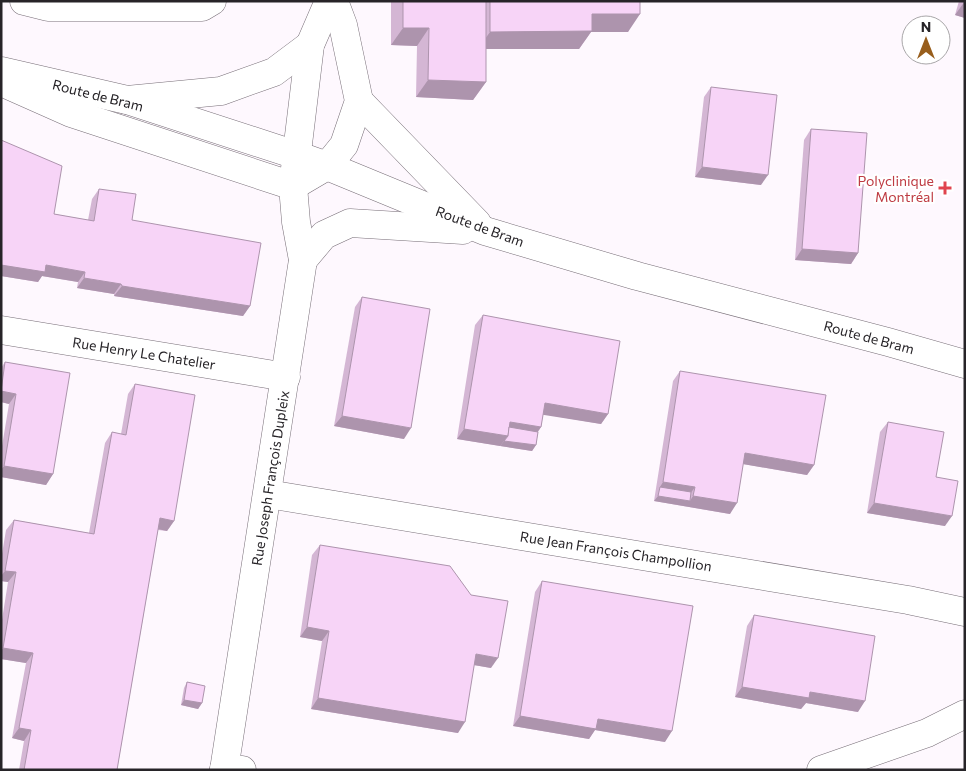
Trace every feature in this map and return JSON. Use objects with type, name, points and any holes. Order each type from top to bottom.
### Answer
[{"type":"main road","points":[[24,1],[48,7],[202,6],[212,1]]},
{"type":"main road","name":"Rue Joseph François Dupleix","points":[[230,770],[303,260],[296,222],[293,186],[310,45],[328,1]]},
{"type":"main road","points":[[1,82],[71,113],[293,186],[327,166],[344,145],[359,101],[343,25],[334,1]]},
{"type":"main road","points":[[126,100],[221,91],[274,72],[310,45]]},
{"type":"main road","name":"Route de Bram","points":[[1,71],[126,100],[296,155],[485,231],[637,276],[878,339],[965,364]]},
{"type":"main road","points":[[359,101],[485,231]]},
{"type":"main road","points":[[303,260],[324,234],[350,223],[485,231]]},
{"type":"main road","name":"Rue Henry Le Chatelier","points":[[1,330],[286,377]]},
{"type":"main road","name":"Rue Jean François Champollion","points":[[268,494],[908,600],[965,612]]},
{"type":"main road","points":[[821,770],[927,733],[965,714]]},
{"type":"building","points":[[403,1],[486,1],[486,82],[428,80],[429,28],[403,28]]},
{"type":"building","points":[[490,1],[640,1],[640,14],[592,14],[592,31],[490,32]]},
{"type":"building","points":[[711,87],[777,95],[768,175],[702,167]]},
{"type":"building","points":[[811,129],[867,133],[858,253],[802,249]]},
{"type":"building","points":[[1,140],[62,166],[54,214],[94,221],[99,189],[136,194],[132,220],[261,243],[250,306],[122,286],[121,284],[84,278],[85,272],[46,265],[45,272],[1,265]]},
{"type":"building","points":[[362,297],[430,309],[411,428],[342,416]]},
{"type":"building","points":[[483,315],[620,341],[608,414],[545,403],[541,427],[510,422],[508,436],[464,429]]},
{"type":"building","points":[[5,362],[70,373],[53,474],[4,466],[16,394],[1,391]]},
{"type":"building","points":[[680,371],[826,395],[814,465],[745,453],[737,503],[693,496],[695,487],[663,482]]},
{"type":"building","points":[[135,384],[195,395],[174,521],[160,518],[117,770],[24,770],[31,730],[19,728],[33,653],[3,648],[16,572],[5,571],[14,520],[94,534],[112,432],[126,435]]},
{"type":"building","points":[[888,422],[944,432],[936,477],[958,481],[952,516],[874,503]]},
{"type":"building","points":[[509,427],[538,432],[536,445],[504,441],[508,436]]},
{"type":"building","points":[[660,487],[691,492],[690,501],[658,496]]},
{"type":"building","points":[[320,545],[450,566],[471,595],[508,601],[498,658],[476,654],[465,722],[318,698],[329,631],[307,627]]},
{"type":"building","points":[[542,581],[693,606],[672,731],[598,719],[596,729],[520,716]]},
{"type":"building","points":[[754,615],[875,636],[865,701],[810,692],[809,698],[742,687]]},
{"type":"building","points":[[187,682],[205,686],[202,703],[184,700]]},
{"type":"place","name":"Polyclinique Montréal","points":[[945,188]]}]
